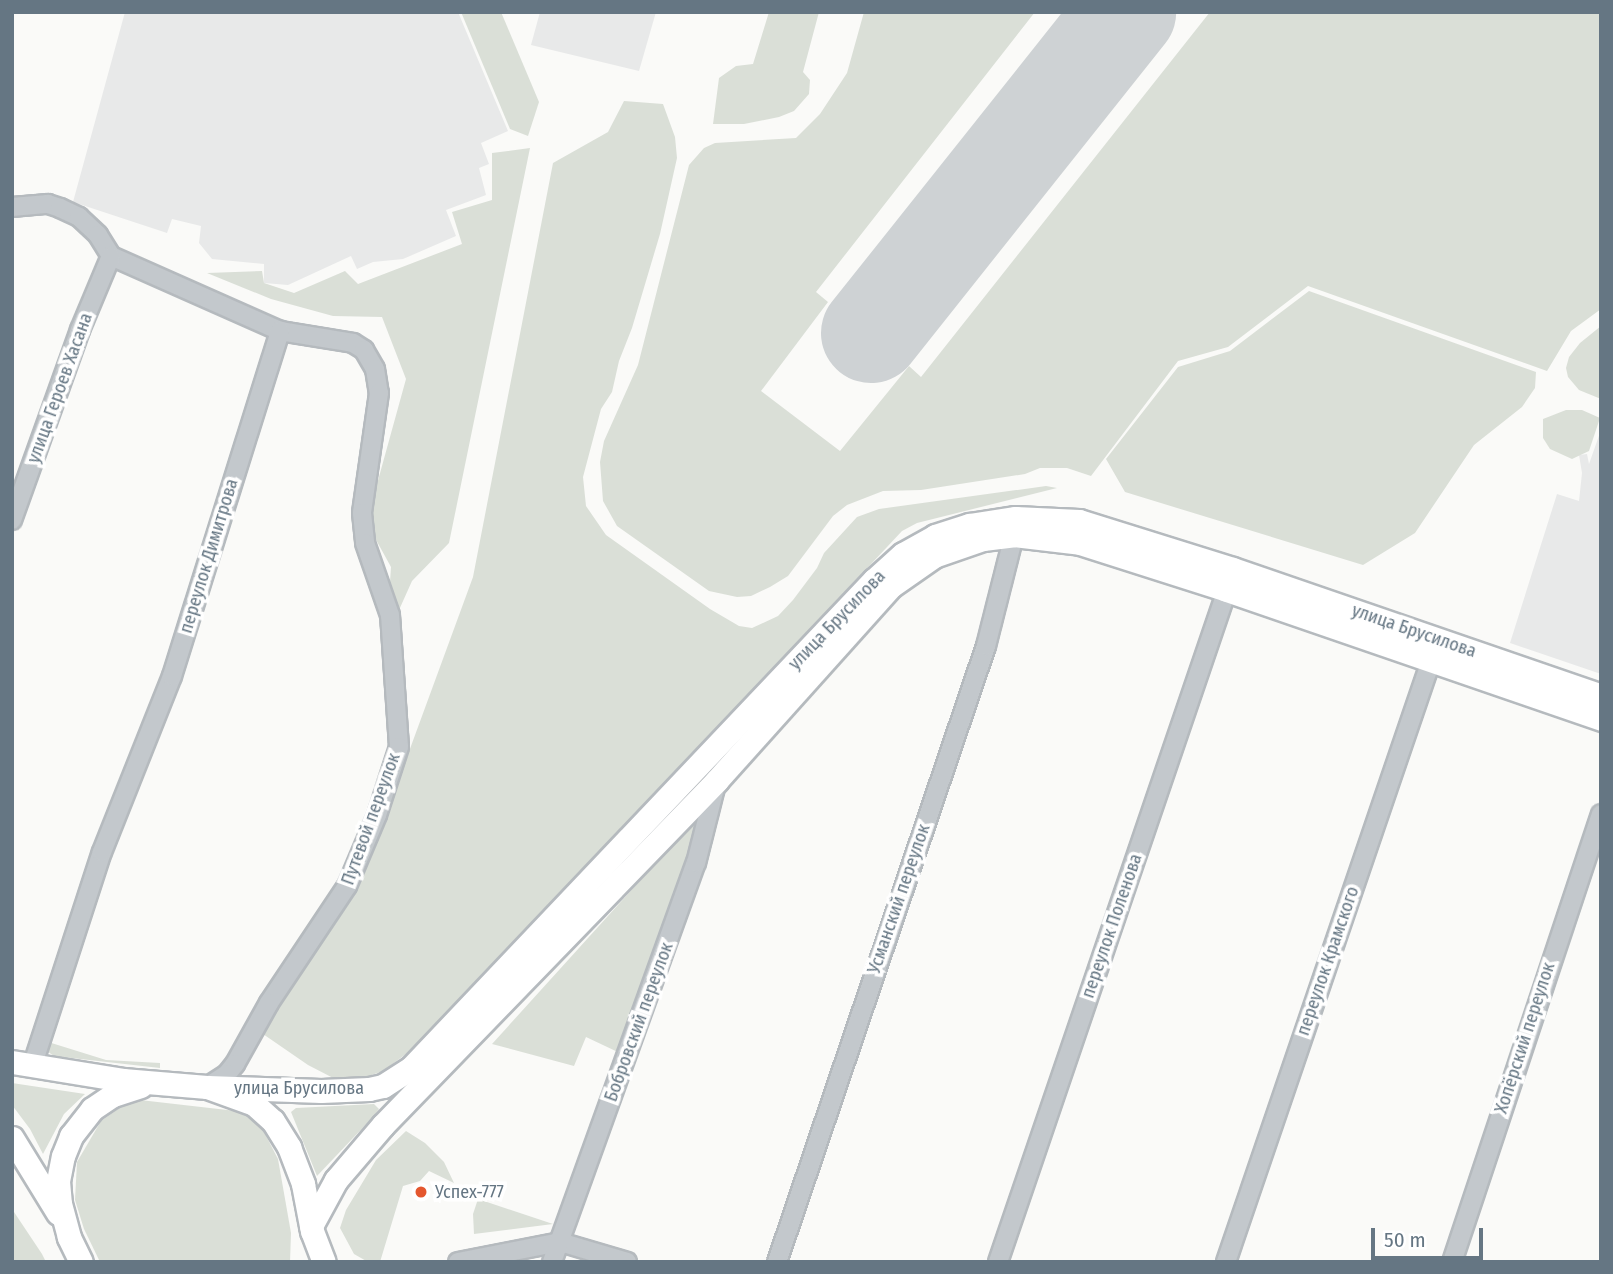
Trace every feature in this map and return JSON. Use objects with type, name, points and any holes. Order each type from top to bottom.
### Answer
[{"type":"main road","name":"улица Брусилова","points":[[155,1084],[321,1091],[369,1089],[383,1086],[411,1068],[874,580],[914,548],[935,536],[969,526],[1015,518],[1079,521],[1233,569],[1601,696]]},
{"type":"main road","name":"улица Брусилова","points":[[312,1229],[336,1180],[383,1125],[718,780],[891,586],[934,556],[983,539],[1014,535],[1080,543],[1227,590],[1601,719]]},
{"type":"main road","points":[[22,1064],[155,1084]]},
{"type":"main road","points":[[73,1247],[58,1192],[59,1168],[80,1122],[92,1109],[113,1095],[155,1084]]},
{"type":"main road","points":[[207,1087],[254,1104],[281,1131],[303,1184],[312,1229],[324,1262]]},
{"type":"main road","points":[[12,1138],[73,1247]]},
{"type":"main road","points":[[307,1262],[312,1229]]},
{"type":"street","points":[[12,207],[48,204],[79,217],[97,235],[111,256],[280,331]]},
{"type":"street","name":"улица Героев Хасана","points":[[12,520],[80,330],[111,256]]},
{"type":"street","name":"переулок Димитрова","points":[[22,1064],[172,676],[280,331]]},
{"type":"street","name":"Путевой переулок","points":[[207,1087],[227,1074],[235,1064],[269,1003],[347,886],[377,815],[399,747],[390,615],[365,542],[362,513],[379,393],[375,369],[364,350],[353,342],[280,331]]},
{"type":"street","name":"Усманский переулок","points":[[777,1262],[986,646],[1014,535]]},
{"type":"street","name":"переулок Поленова","points":[[998,1262],[1227,590]]},
{"type":"street","name":"переулок Крамского","points":[[1226,1262],[1431,661]]},
{"type":"street","name":"Бобровский переулок","points":[[552,1262],[696,863],[718,780]]},
{"type":"street","name":"Хопёрский переулок","points":[[1452,1262],[1601,814]]},
{"type":"street","points":[[458,1262],[560,1242],[627,1262]]},
{"type":"shaded area","points":[[125,12],[458,12],[508,131],[481,143],[489,164],[479,168],[486,195],[446,210],[456,236],[403,259],[373,262],[357,269],[351,256],[288,285],[264,283],[264,264],[212,259],[199,243],[201,226],[172,219],[167,233],[73,202]]},
{"type":"shaded area","points":[[461,12],[501,12],[539,102],[528,136],[510,129]]},
{"type":"shaded area","points":[[540,12],[656,12],[639,71],[531,45]]},
{"type":"shaded area","points":[[769,12],[819,12],[803,72],[810,80],[809,94],[794,111],[779,117],[744,124],[713,124],[719,78],[736,66],[753,64]]},
{"type":"shaded area","points":[[864,12],[1035,12],[816,292],[828,302],[761,391],[840,451],[909,366],[921,377],[1210,12],[1601,12],[1601,309],[1571,331],[1547,371],[1308,286],[1228,347],[1178,361],[1091,476],[1067,468],[1040,468],[1025,474],[921,490],[883,491],[847,505],[833,516],[788,576],[770,587],[751,596],[737,597],[709,591],[617,526],[603,501],[600,462],[604,441],[638,365],[689,165],[704,148],[715,143],[796,138],[820,114],[847,73]]},
{"type":"shaded area","points":[[624,101],[663,104],[675,137],[677,158],[660,234],[632,328],[619,361],[612,392],[601,409],[583,477],[586,506],[606,535],[710,609],[739,626],[752,628],[778,616],[817,568],[824,553],[857,517],[879,509],[1046,486],[1057,488],[917,523],[902,531],[425,1040],[383,1071],[339,1081],[308,1065],[263,1034],[275,1009],[338,920],[367,866],[473,577],[553,163],[608,132]]},
{"type":"shaded area","points":[[530,148],[449,543],[412,581],[399,610],[389,597],[391,567],[375,538],[369,513],[406,379],[382,317],[333,316],[271,299],[207,273],[262,271],[264,283],[294,293],[345,271],[358,284],[462,244],[452,212],[492,200],[492,153]]},
{"type":"shaded area","points":[[1309,291],[1536,372],[1535,388],[1522,407],[1474,445],[1415,533],[1363,565],[1125,492],[1106,459],[1178,367],[1230,351]]},
{"type":"shaded area","points":[[1601,326],[1601,399],[1579,390],[1568,377],[1566,368],[1569,357],[1580,343]]},
{"type":"shaded area","points":[[1566,410],[1582,410],[1600,418],[1589,451],[1572,459],[1550,449],[1543,438],[1543,419]]},
{"type":"shaded area","points":[[1601,430],[1601,674],[1510,643],[1557,494],[1579,501],[1582,473],[1579,455],[1587,454],[1589,464]]},
{"type":"shaded area","points":[[704,810],[714,816],[635,1003],[622,1054],[586,1037],[574,1066],[492,1044]]},
{"type":"shaded area","points":[[45,1041],[106,1060],[160,1063],[160,1068],[54,1056],[44,1049]]},
{"type":"shaded area","points":[[12,1083],[85,1094],[64,1114],[43,1154],[30,1129],[12,1105]]},
{"type":"shaded area","points":[[140,1100],[236,1111],[253,1119],[262,1128],[278,1159],[291,1233],[290,1262],[100,1262],[84,1229],[75,1200],[77,1162],[101,1121],[124,1105]]},
{"type":"shaded area","points":[[374,1104],[379,1109],[372,1118],[317,1176],[291,1112],[296,1108]]},
{"type":"shaded area","points":[[406,1131],[425,1143],[444,1162],[454,1183],[429,1171],[420,1181],[403,1186],[380,1262],[368,1262],[354,1254],[340,1228],[346,1210],[376,1160]]},
{"type":"shaded area","points":[[478,1199],[553,1224],[474,1234],[473,1214]]},
{"type":"shaded area","points":[[12,1209],[42,1254],[46,1262],[12,1262]]},
{"type":"runway","points":[[871,333],[1126,12]]},
{"type":"place","name":"Успех-777","points":[[421,1192]]}]
